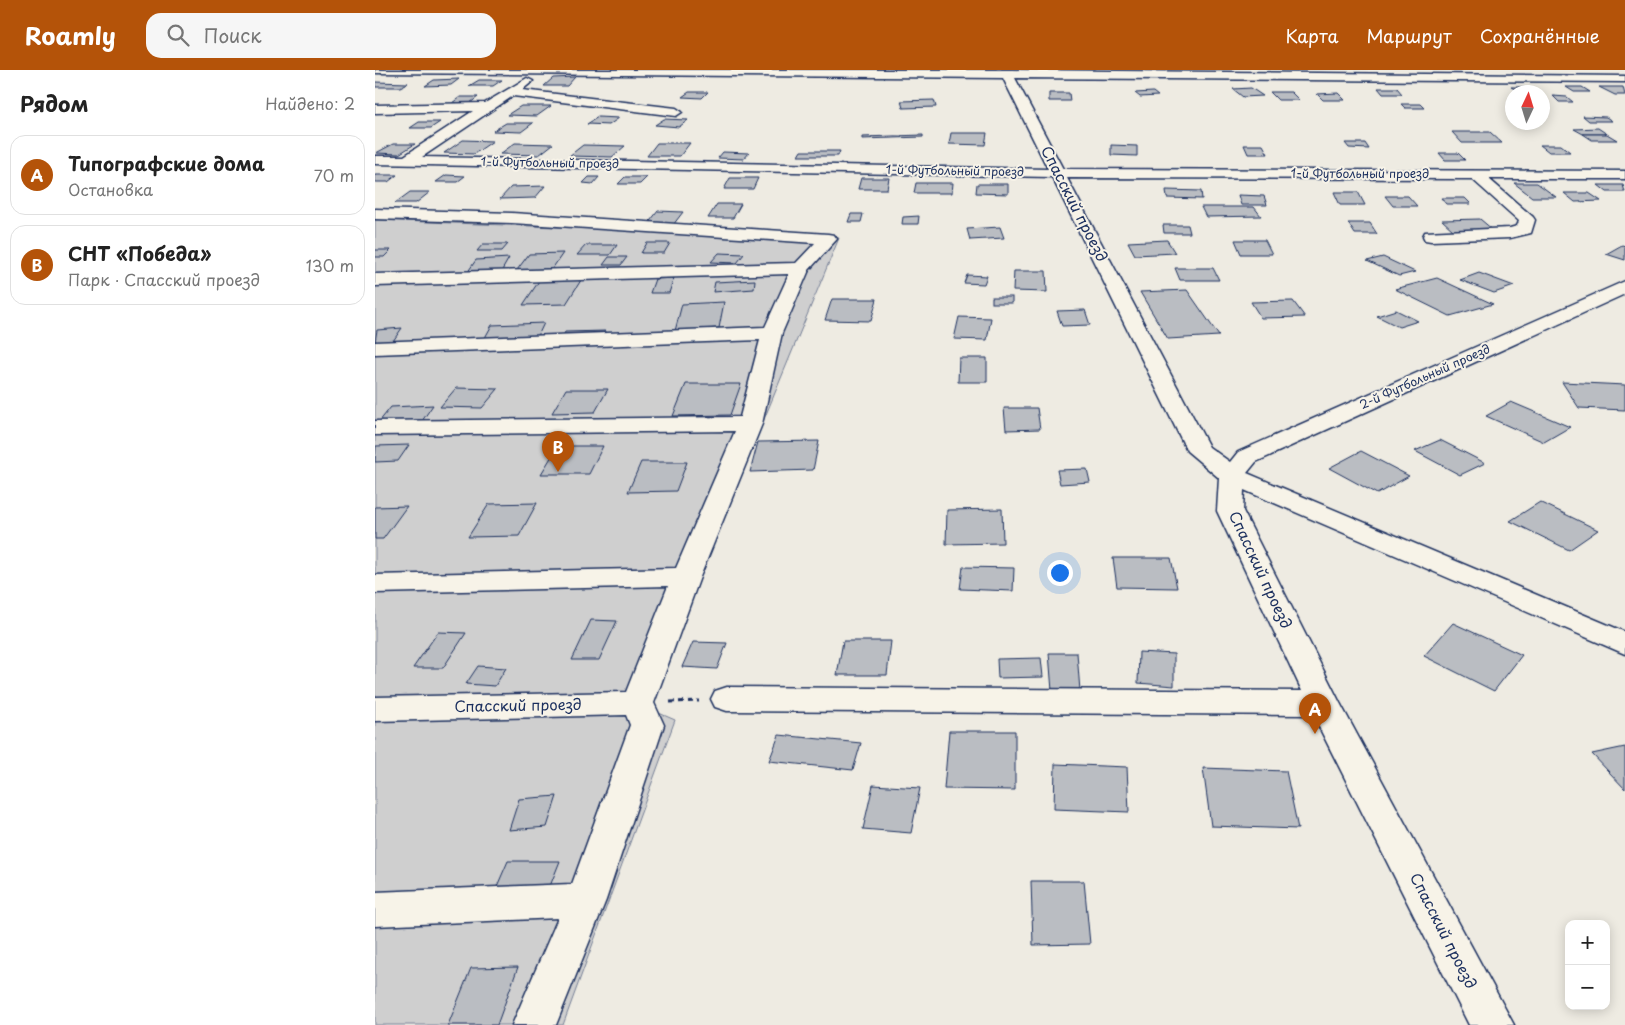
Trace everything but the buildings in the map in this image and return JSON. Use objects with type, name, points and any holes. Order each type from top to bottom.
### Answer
[{"type":"street","points":[[375,70],[1006,72],[1625,79]]},
{"type":"street","points":[[406,161],[541,72]]},
{"type":"street","name":"Спасский проезд","points":[[1006,72],[1199,451],[1232,476],[1230,510],[1324,703],[1491,1025]]},
{"type":"street","points":[[512,92],[676,112]]},
{"type":"street","points":[[375,109],[490,107]]},
{"type":"street","name":"1-й Футбольный проезд","points":[[375,160],[1058,173],[1625,175]]},
{"type":"street","points":[[1431,236],[1510,233],[1525,229],[1527,220],[1476,175]]},
{"type":"street","points":[[375,214],[512,218],[828,239],[801,268],[772,333],[750,424],[686,576],[586,900],[534,1025]]},
{"type":"street","points":[[375,280],[801,268]]},
{"type":"street","name":"2-й Футбольный проезд","points":[[1232,476],[1247,457],[1625,287]]},
{"type":"street","points":[[375,348],[772,333]]},
{"type":"street","points":[[375,428],[750,424]]},
{"type":"street","points":[[1232,476],[1625,644]]},
{"type":"street","points":[[375,584],[686,576]]},
{"type":"street","points":[[727,699],[1324,703]]},
{"type":"street","name":"Спасский проезд","points":[[375,709],[642,714]]},
{"type":"street","points":[[375,909],[586,900]]},
{"type":"path","points":[[642,714],[727,699]]},
{"type":"shaded area","points":[[375,220],[839,238],[645,707],[675,720],[563,1025],[375,1025]]},
{"type":"place","name":"СНТ «Победа»","points":[[558,472]]},
{"type":"place","name":"Типографские дома","points":[[1315,734]]}]
